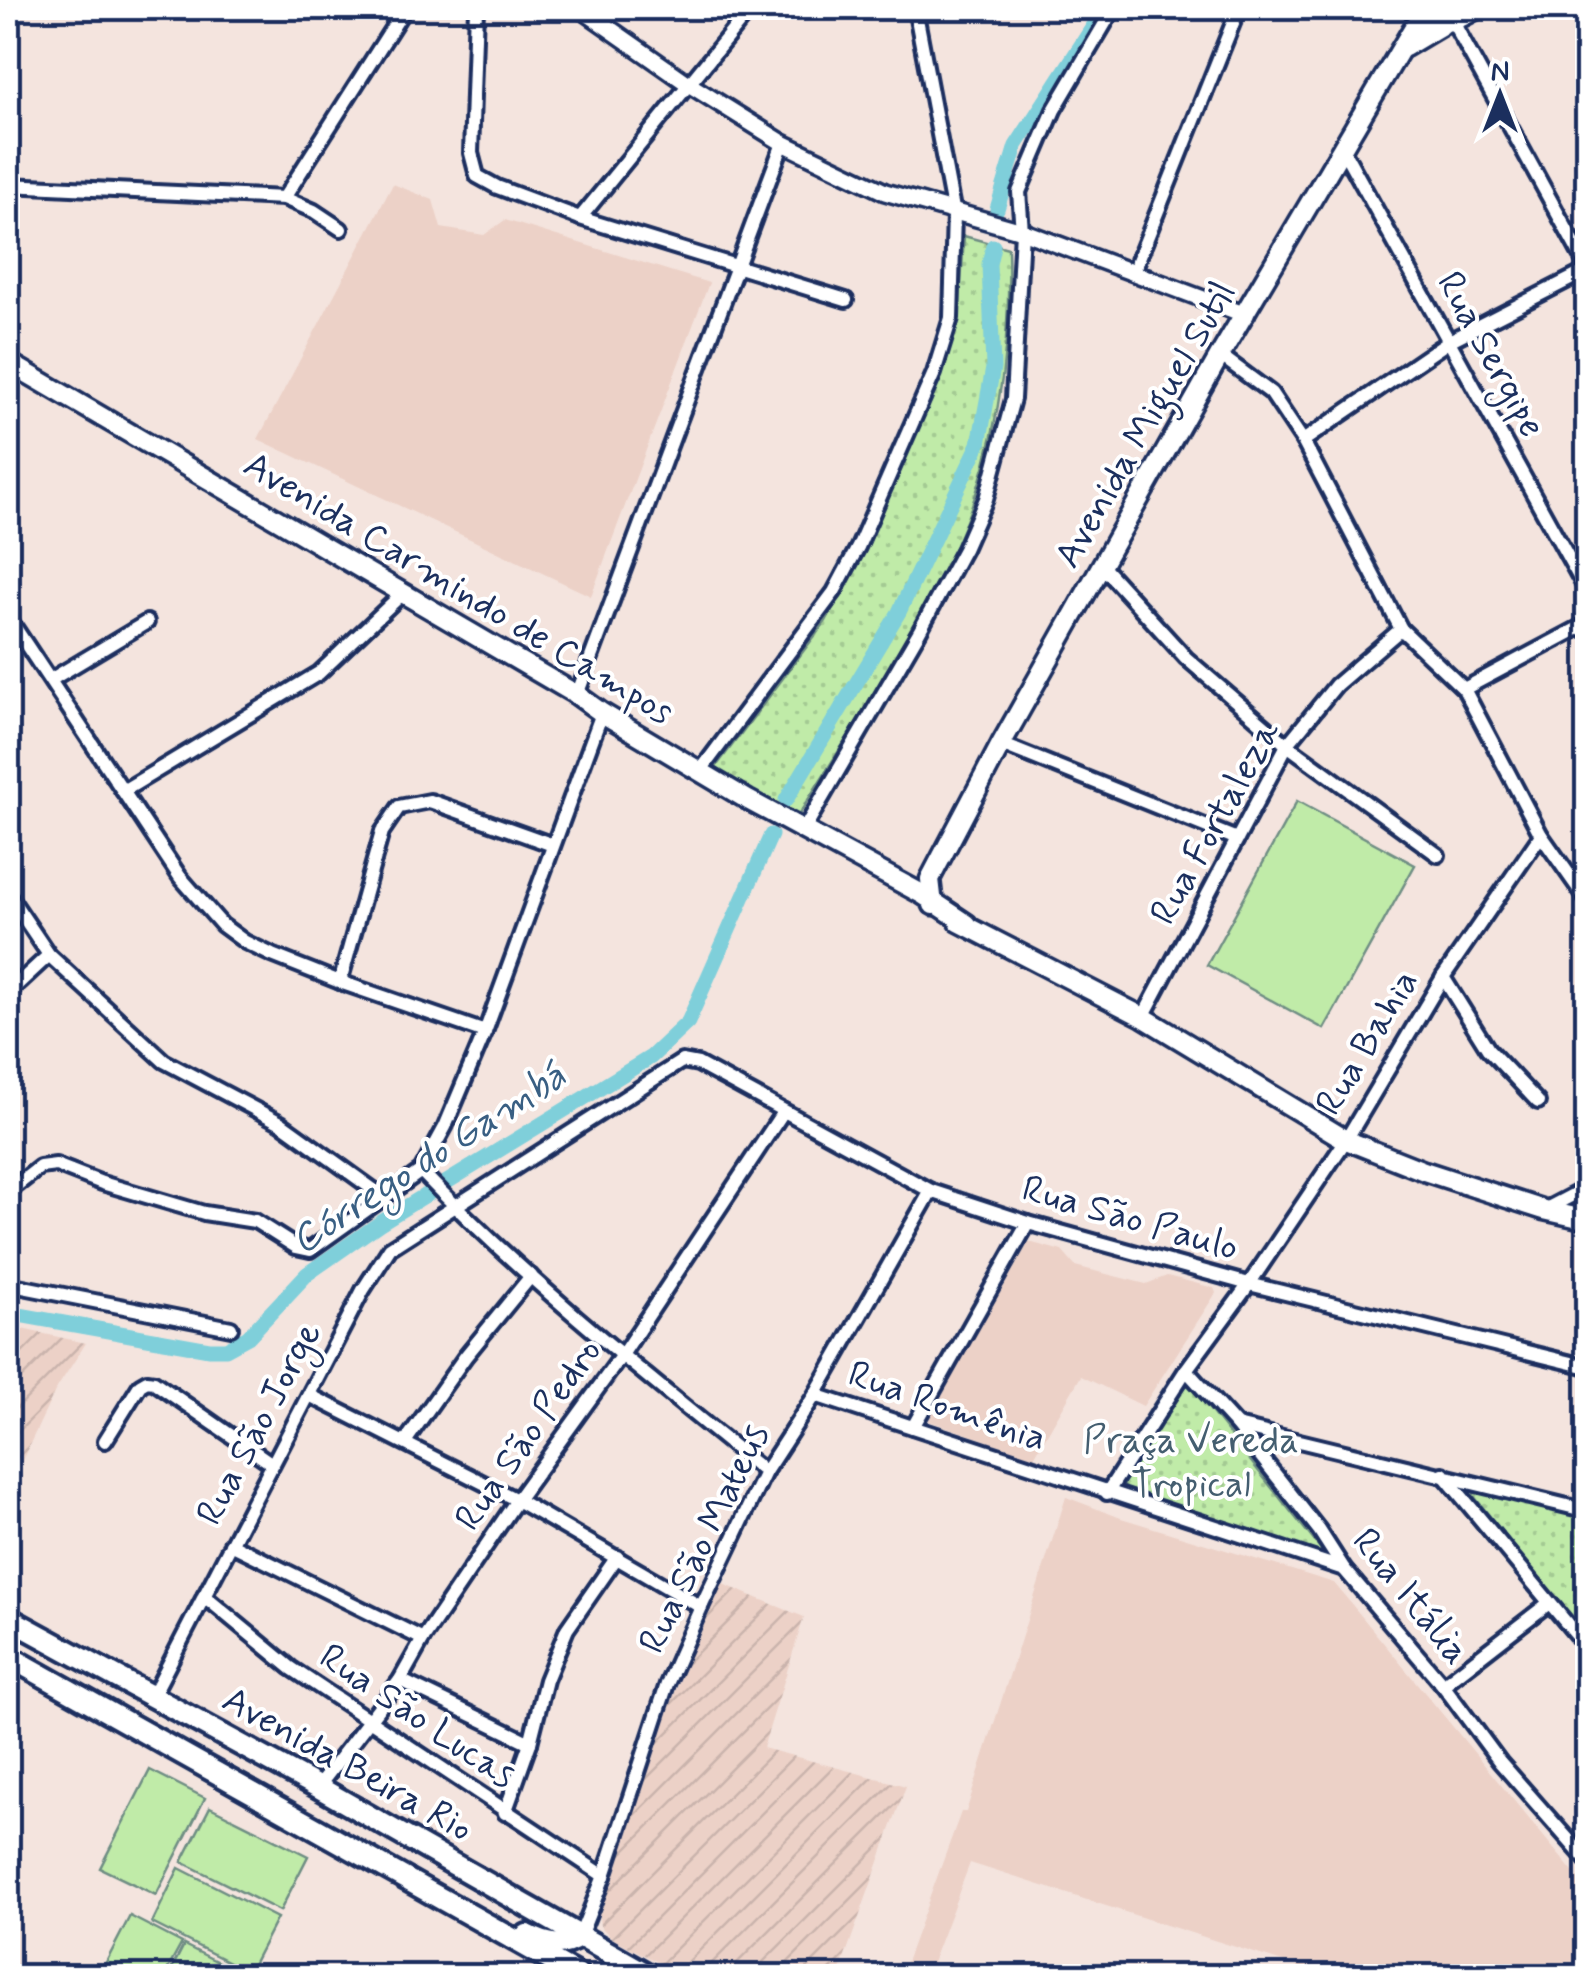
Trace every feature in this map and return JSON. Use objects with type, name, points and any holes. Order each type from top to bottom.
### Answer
[{"type":"main road","name":"Avenida Miguel Sutil","points":[[930,880],[1000,744],[1220,355],[1400,50],[1418,10]]},
{"type":"main road","points":[[1400,50],[1448,24]]},
{"type":"main road","name":"Avenida Carmindo de Campos","points":[[8,362],[577,694],[602,713],[900,886],[944,918],[967,924]]},
{"type":"main road","points":[[900,886],[922,885],[930,880],[931,899]]},
{"type":"main road","name":"Avenida Carmindo de Campos","points":[[900,886],[931,899],[967,924],[1143,1018],[1346,1140],[1424,1171],[1544,1210],[1588,1220]]},
{"type":"main road","name":"Avenida Carmindo de Campos","points":[[931,899],[944,918]]},
{"type":"main road","name":"Avenida Beira Rio","points":[[8,1618],[650,1976]]},
{"type":"main road","name":"Avenida Beira Rio","points":[[8,1656],[579,1976]]},
{"type":"main road","points":[[277,1808],[284,1792],[312,1785]]},
{"type":"main road","points":[[480,1919],[554,1945],[568,1944],[580,1936]]},
{"type":"street","points":[[284,198],[405,8]]},
{"type":"street","points":[[476,8],[472,153],[477,176],[497,188],[580,218],[846,300]]},
{"type":"street","points":[[580,8],[690,86],[784,142],[884,192],[1022,231],[1246,315]]},
{"type":"street","points":[[580,218],[751,8]]},
{"type":"street","points":[[702,770],[834,592],[858,547],[934,373],[950,318],[954,214],[915,8]]},
{"type":"street","points":[[803,830],[919,632],[964,549],[986,498],[1013,399],[1022,231],[1019,192],[1054,110],[1114,8]]},
{"type":"street","points":[[1133,273],[1239,8]]},
{"type":"street","points":[[1448,24],[1481,8]]},
{"type":"street","points":[[1304,442],[1449,342],[1588,269],[1448,24],[1418,10]]},
{"type":"street","points":[[577,694],[784,142]]},
{"type":"street","name":"Rua Sergipe","points":[[1341,146],[1588,593]]},
{"type":"street","points":[[8,185],[284,198],[314,211],[341,230]]},
{"type":"street","points":[[1220,355],[1272,392],[1304,442],[1401,629],[1464,689],[1541,835],[1588,902]]},
{"type":"street","points":[[1103,567],[1186,658],[1288,745],[1438,855]]},
{"type":"street","points":[[123,791],[320,674],[403,593]]},
{"type":"street","points":[[8,616],[198,900],[222,924],[245,942],[340,982],[485,1032]]},
{"type":"street","points":[[52,679],[148,622]]},
{"type":"street","points":[[1464,689],[1588,623]]},
{"type":"street","name":"Rua Fortaleza","points":[[1143,1018],[1288,745],[1336,686],[1401,629]]},
{"type":"street","points":[[8,1192],[40,1167],[56,1166],[204,1214],[255,1221],[296,1247],[310,1250],[423,1173],[485,1032],[602,713]]},
{"type":"street","points":[[1000,744],[1237,839]]},
{"type":"street","points":[[340,982],[382,832],[400,806],[430,800],[553,845]]},
{"type":"street","name":"Rua Bahia","points":[[1249,1284],[1346,1140],[1443,977],[1541,835]]},
{"type":"street","points":[[8,894],[49,954],[164,1061],[281,1124],[384,1198]]},
{"type":"street","points":[[8,993],[49,954]]},
{"type":"street","points":[[1443,977],[1488,1049],[1538,1102]]},
{"type":"street","name":"Rua São Paulo","points":[[682,1061],[698,1064],[931,1191],[1028,1223],[1249,1284],[1588,1368]]},
{"type":"street","name":"Rua São Jorge","points":[[152,1697],[363,1290],[390,1248],[450,1203],[682,1061]]},
{"type":"street","name":"Rua São Pedro","points":[[312,1785],[370,1721],[400,1680],[423,1639],[622,1355],[782,1112]]},
{"type":"street","points":[[423,1173],[450,1203],[531,1276],[765,1472]]},
{"type":"street","points":[[1544,1210],[1588,1187]]},
{"type":"street","name":"Rua São Mateus","points":[[580,1936],[604,1876],[667,1684],[701,1607],[765,1472],[815,1395],[931,1191]]},
{"type":"street","points":[[913,1427],[1028,1223]]},
{"type":"street","points":[[404,1442],[465,1357],[531,1276]]},
{"type":"street","points":[[8,1284],[230,1328]]},
{"type":"street","points":[[1106,1493],[1186,1370],[1249,1284]]},
{"type":"street","name":"Rua Itália","points":[[1186,1370],[1237,1426],[1344,1570],[1443,1685],[1500,1762],[1588,1862]]},
{"type":"street","points":[[105,1441],[140,1385],[147,1381],[154,1382],[272,1464]]},
{"type":"street","name":"Rua Romênia","points":[[815,1395],[1344,1570]]},
{"type":"street","points":[[309,1396],[517,1500],[701,1607]]},
{"type":"street","points":[[1237,1426],[1588,1511]]},
{"type":"street","points":[[1444,1474],[1588,1648]]},
{"type":"street","points":[[231,1544],[423,1639]]},
{"type":"street","points":[[506,1813],[546,1680],[567,1629],[617,1558]]},
{"type":"street","name":"Rua São Lucas","points":[[204,1596],[290,1668],[604,1876]]},
{"type":"street","points":[[1443,1685],[1548,1603]]},
{"type":"street","points":[[400,1680],[530,1743]]},
{"type":"shaded area","points":[[393,184],[433,200],[441,228],[484,235],[505,220],[709,283],[591,596],[258,439]]},
{"type":"shaded area","points":[[1029,1242],[1062,1251],[1075,1266],[1146,1284],[1167,1276],[1214,1288],[1216,1293],[1143,1406],[1081,1376],[1034,1457],[929,1421]]},
{"type":"shaded area","points":[[8,1326],[86,1343],[55,1391],[8,1490]]},
{"type":"shaded area","points":[[1066,1497],[1121,1518],[1334,1583],[1587,1889],[1587,1976],[1327,1976],[970,1863],[927,1976],[901,1976],[961,1812],[966,1812]]},
{"type":"shaded area","points":[[718,1582],[804,1617],[763,1748],[906,1786],[838,1976],[684,1976],[612,1938],[600,1926],[598,1909]]},
{"type":"green space","points":[[964,236],[1008,248],[1004,361],[982,473],[939,581],[795,821],[715,768],[826,621],[861,557],[940,376],[959,318]]},
{"type":"green space","points":[[1297,801],[1415,865],[1324,1029],[1207,965]]},
{"type":"green space","name":"Praça Vereda Tropical","points":[[1188,1385],[1327,1557],[1125,1491],[1123,1481],[1181,1388]]},
{"type":"green space","points":[[1478,1488],[1587,1516],[1587,1639],[1473,1495]]},
{"type":"green space","points":[[150,1770],[205,1798],[156,1895],[100,1868]]},
{"type":"green space","points":[[210,1807],[308,1856],[280,1911],[182,1862]]},
{"type":"green space","points":[[179,1868],[277,1918],[249,1972],[152,1923]]},
{"type":"green space","points":[[130,1916],[182,1943],[164,1976],[99,1976]]},
{"type":"green space","points":[[184,1945],[236,1971],[233,1976],[168,1976]]},
{"type":"waterway","name":"Córrego do Gambá","points":[[997,209],[1016,146],[1105,8]]},
{"type":"waterway","name":"Córrego do Gambá","points":[[786,800],[899,612],[979,444],[993,368],[989,264],[993,246]]},
{"type":"waterway","name":"Córrego do Gambá","points":[[8,1313],[209,1349],[226,1349],[248,1337],[307,1274],[380,1223],[651,1057],[688,1022],[771,835]]}]
